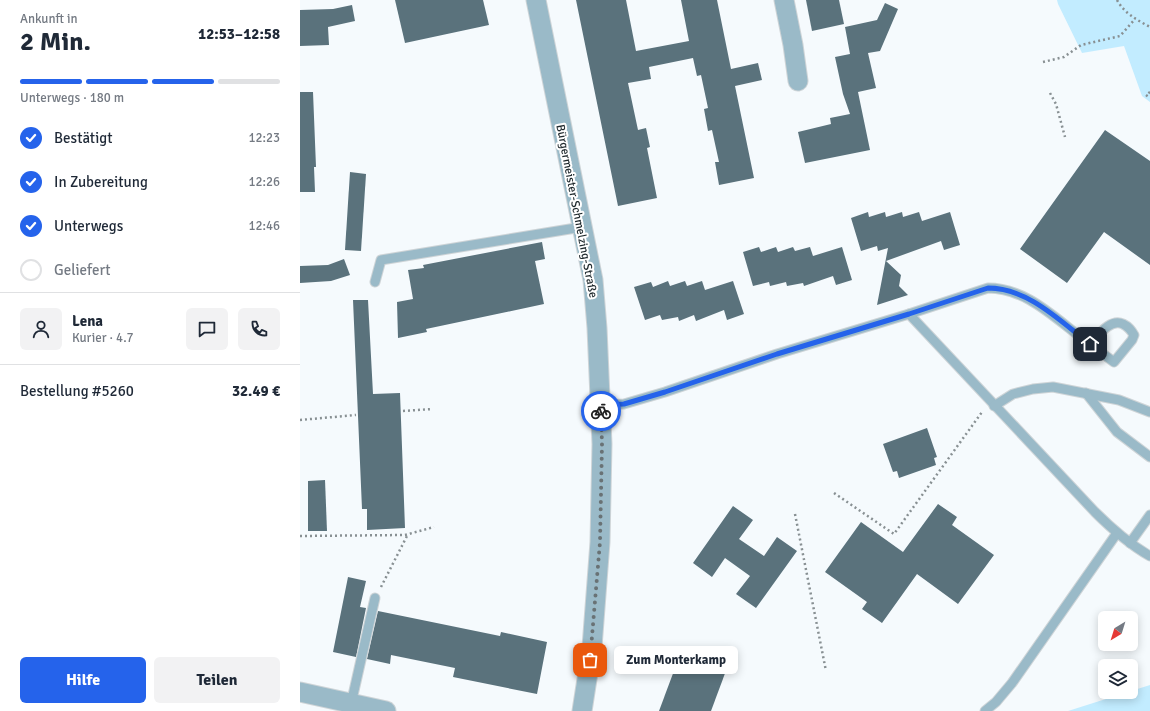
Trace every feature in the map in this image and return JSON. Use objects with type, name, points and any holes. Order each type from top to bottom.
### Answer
[{"type":"street","name":"Bürgermeister-Schmelzing-Straße","points":[[536,0],[593,280],[598,342],[602,444],[600,542],[592,647],[582,711]]},
{"type":"street","points":[[784,0],[793,45],[798,81]]},
{"type":"street","points":[[300,692],[376,710]]},
{"type":"lane","points":[[376,282],[381,260],[582,227]]},
{"type":"lane","points":[[601,405],[624,404],[645,398],[777,354],[909,314],[988,288],[998,288],[1021,295],[1034,302],[1090,344],[1114,362],[1132,340],[1134,335],[1132,330],[1127,326],[1120,323],[1112,324],[1104,329],[1090,344]]},
{"type":"lane","points":[[909,314],[1095,512],[1117,533],[1150,556]]},
{"type":"lane","points":[[992,404],[1013,394],[1033,389],[1053,387],[1119,400],[1150,412]]},
{"type":"lane","points":[[1086,393],[1117,432],[1150,457]]},
{"type":"lane","points":[[1130,543],[1150,515]]},
{"type":"lane","points":[[985,711],[1008,689],[1117,533]]},
{"type":"lane","points":[[351,704],[375,598]]},
{"type":"path","points":[[1116,0],[1121,7],[1135,19],[1150,27]]},
{"type":"path","points":[[1043,62],[1064,57],[1081,46],[1120,36],[1135,19]]},
{"type":"path","points":[[1150,92],[1146,95],[1150,98]]},
{"type":"path","points":[[1050,93],[1056,104],[1065,137]]},
{"type":"path","points":[[834,493],[894,534],[992,404]]},
{"type":"path","points":[[404,411],[432,409]]},
{"type":"path","points":[[300,420],[356,415]]},
{"type":"path","points":[[795,514],[826,671]]},
{"type":"path","points":[[300,536],[408,534],[434,526]]},
{"type":"path","points":[[375,598],[408,534]]},
{"type":"shaded area","points":[[1057,0],[1150,0],[1150,102],[1142,96],[1124,46],[1082,53]]},
{"type":"shaded area","points":[[1150,685],[1150,711],[1068,711],[1106,699],[1138,699],[1138,689]]},
{"type":"building","points":[[395,0],[483,0],[489,25],[405,43]]},
{"type":"building","points":[[576,0],[626,0],[636,51],[689,41],[681,0],[717,0],[731,69],[758,63],[762,80],[735,86],[754,178],[719,185],[715,162],[719,162],[712,130],[708,131],[704,109],[708,108],[701,75],[697,76],[693,58],[649,67],[651,79],[628,83],[638,130],[646,128],[650,147],[647,148],[657,198],[618,206]]},
{"type":"building","points":[[806,0],[839,0],[844,24],[812,31]]},
{"type":"building","points":[[885,3],[898,9],[880,51],[868,53],[876,88],[858,92],[870,150],[805,163],[798,132],[831,124],[830,118],[850,114],[843,94],[835,57],[850,54],[845,27],[877,20]]},
{"type":"building","points":[[352,5],[355,21],[328,27],[329,45],[300,46],[300,10],[333,9]]},
{"type":"building","points":[[300,92],[313,92],[316,167],[314,167],[315,192],[300,192]]},
{"type":"building","points":[[1105,130],[1150,161],[1150,265],[1104,232],[1067,283],[1020,249]]},
{"type":"building","points":[[350,172],[366,174],[361,251],[345,250]]},
{"type":"building","points":[[868,212],[869,217],[885,212],[886,217],[902,212],[903,217],[919,212],[922,221],[950,212],[960,245],[944,250],[941,241],[886,261],[901,275],[899,286],[908,295],[877,305],[888,248],[878,251],[877,246],[861,251],[851,218]]},
{"type":"building","points":[[542,242],[545,259],[535,261],[544,304],[426,329],[427,332],[398,338],[397,302],[413,299],[408,270],[424,268],[423,265]]},
{"type":"building","points":[[759,247],[761,252],[776,247],[778,252],[793,247],[795,251],[810,247],[813,256],[842,247],[852,280],[836,285],[833,276],[804,286],[803,283],[787,286],[786,282],[770,286],[769,282],[753,286],[743,252]]},
{"type":"building","points":[[344,259],[350,275],[331,281],[300,283],[300,266],[328,265]]},
{"type":"building","points":[[668,281],[670,286],[685,281],[687,286],[702,281],[705,290],[733,281],[744,314],[727,320],[724,310],[696,321],[694,315],[679,321],[678,317],[662,320],[660,315],[645,320],[634,287],[651,282],[653,287]]},
{"type":"building","points":[[353,300],[368,300],[373,394],[400,393],[405,528],[367,530],[367,509],[362,509]]},
{"type":"building","points":[[927,428],[937,457],[934,458],[936,465],[899,478],[897,471],[893,472],[883,444]]},
{"type":"building","points":[[325,480],[327,531],[308,531],[308,481]]},
{"type":"building","points":[[938,504],[957,517],[952,525],[994,555],[958,604],[917,574],[882,623],[862,609],[867,602],[825,572],[861,522],[903,552]]},
{"type":"building","points":[[733,506],[753,520],[739,539],[764,556],[777,537],[797,551],[756,608],[736,594],[750,576],[725,558],[712,577],[693,563]]},
{"type":"building","points":[[348,577],[366,581],[360,607],[366,608],[356,657],[333,652]]},
{"type":"building","points":[[378,611],[500,636],[501,632],[547,642],[537,694],[453,677],[455,668],[391,655],[390,664],[367,659]]},
{"type":"building","points":[[681,652],[727,668],[711,711],[659,711]]},
{"type":"way so far","points":[[590,660],[600,542],[602,444],[601,411]]},
{"type":"place","name":"Zum Monterkamp","points":[[590,660]]},
{"type":"route","points":[[601,411],[601,405],[624,404],[665,392],[777,354],[909,314],[988,288],[1009,290],[1034,302],[1090,344]]}]
